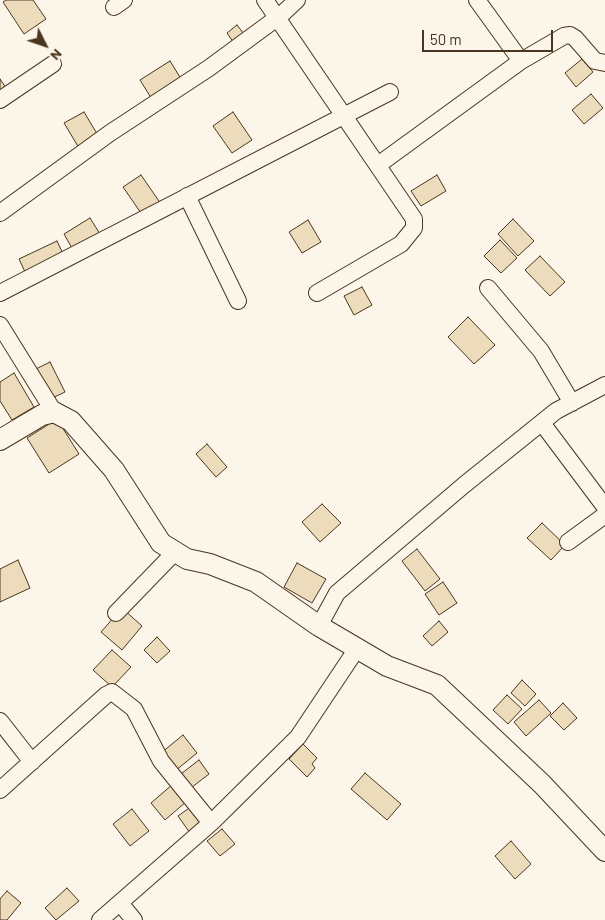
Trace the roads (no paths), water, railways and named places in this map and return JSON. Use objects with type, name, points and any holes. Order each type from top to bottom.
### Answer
[{"type":"street","points":[[265,0],[414,219],[414,228],[401,244],[317,293]]},
{"type":"street","points":[[0,213],[110,133],[209,68],[298,0]]},
{"type":"street","points":[[477,0],[521,61]]},
{"type":"street","points":[[378,165],[521,61],[564,36],[570,35],[596,61],[605,63]]},
{"type":"street","points":[[0,100],[53,64]]},
{"type":"street","points":[[0,293],[390,92]]},
{"type":"street","points":[[187,196],[238,301]]},
{"type":"street","points":[[488,288],[541,350],[572,403]]},
{"type":"street","points":[[0,325],[54,412],[71,421],[114,470],[161,542],[187,559],[210,564],[256,582],[319,626],[358,647],[387,666],[437,686],[542,784],[605,851]]},
{"type":"street","points":[[319,626],[337,593],[556,411],[605,385]]},
{"type":"street","points":[[0,440],[42,415],[54,412]]},
{"type":"street","points":[[542,423],[605,508]]},
{"type":"street","points":[[568,542],[605,515]]},
{"type":"street","points":[[116,613],[175,552]]},
{"type":"street","points":[[100,920],[211,823],[298,737],[358,647]]},
{"type":"street","points":[[0,790],[106,695],[112,692],[134,708],[161,761],[211,823]]},
{"type":"street","points":[[0,721],[32,762]]},
{"type":"street","points":[[120,903],[134,920]]}]
